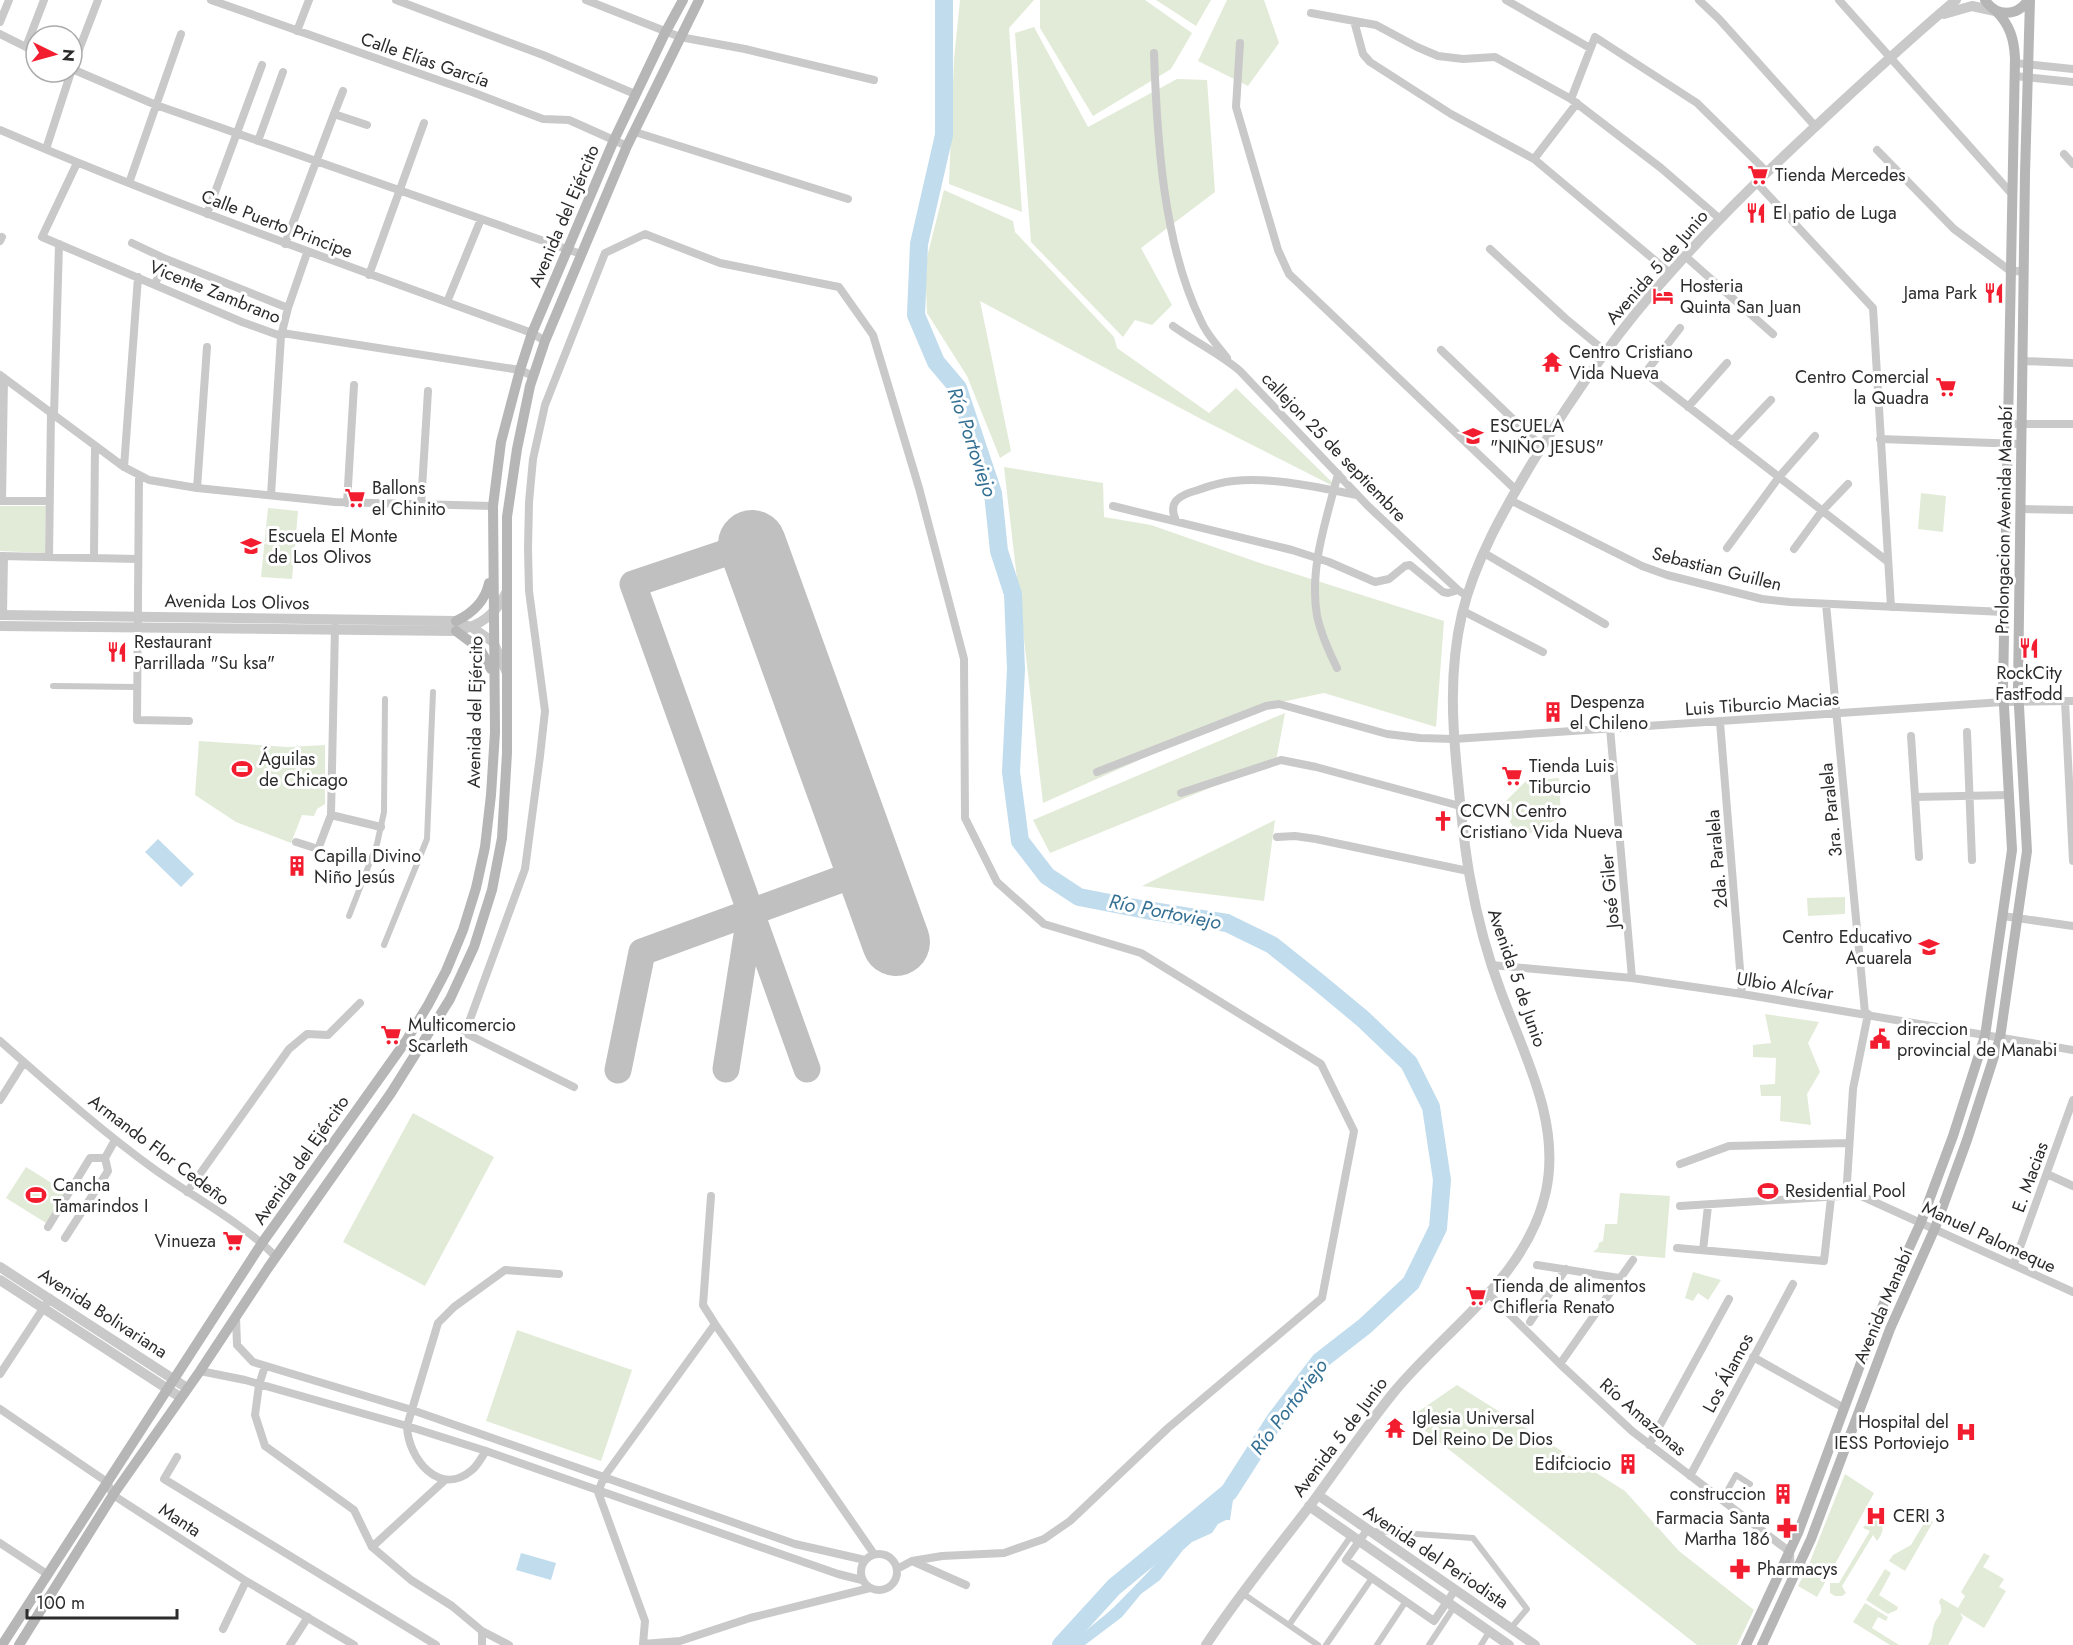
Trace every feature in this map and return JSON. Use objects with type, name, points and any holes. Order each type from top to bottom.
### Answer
[{"type":"main road","name":"Avenida del Ejército","points":[[2,1645],[262,1243],[406,1041],[437,988],[459,940],[476,888],[485,847],[491,795],[494,743],[493,506],[501,442],[532,333],[614,140],[683,0]]},
{"type":"main road","name":"Avenida del Ejército","points":[[19,1645],[113,1495],[391,1093],[450,999],[474,947],[492,890],[502,838],[507,674],[507,517],[517,449],[533,376],[544,341],[627,146],[699,0]]},
{"type":"main road","name":"Prolongacion Avenida Manabí","points":[[1985,0],[2002,17],[2012,33],[2015,63],[2009,270],[2003,702],[2012,850],[1985,1036]]},
{"type":"main road","name":"Prolongacion Avenida Manabí","points":[[2000,1038],[2027,851],[2019,701],[2029,0]]},
{"type":"main road","points":[[1996,11],[2012,13],[2022,8],[2029,0]]},
{"type":"main road","points":[[492,568],[487,591],[479,604],[456,626],[480,648],[494,675]]},
{"type":"main road","name":"Avenida Manabí","points":[[1746,1645],[1790,1552],[1879,1314],[1921,1222],[1953,1136],[1985,1036]]},
{"type":"main road","name":"Avenida Manabí","points":[[1762,1645],[1811,1539],[1890,1329],[1935,1228],[2000,1038]]},
{"type":"street","points":[[0,22],[9,0]]},
{"type":"street","points":[[35,24],[44,0]]},
{"type":"street","points":[[84,38],[98,0]]},
{"type":"street","name":"Calle Elías García","points":[[212,0],[543,119],[569,120],[627,146]]},
{"type":"street","points":[[297,31],[309,0]]},
{"type":"street","points":[[396,0],[635,94]]},
{"type":"street","points":[[586,0],[665,33],[874,80]]},
{"type":"street","points":[[1506,0],[1590,48]]},
{"type":"street","points":[[1699,0],[1719,19],[1815,126]]},
{"type":"street","points":[[1839,0],[2011,194]]},
{"type":"street","name":"Avenida 5 de Junio","points":[[1206,1645],[1242,1593],[1398,1387],[1488,1293],[1517,1259],[1535,1226],[1547,1188],[1550,1153],[1544,1115],[1536,1083],[1491,965],[1468,871],[1454,739],[1452,682],[1457,637],[1463,611],[1462,593],[1513,495],[1542,447],[1606,352],[1670,273],[1720,219],[1815,126],[1956,0]]},
{"type":"street","points":[[1935,17],[1972,6],[1996,11]]},
{"type":"street","points":[[1311,13],[1376,25],[1438,56],[1463,59],[1495,57],[1574,101],[1662,168],[1720,219]]},
{"type":"street","points":[[1354,21],[1364,54],[1370,62],[1450,114],[1534,159],[1670,273]]},
{"type":"street","points":[[0,34],[24,46]]},
{"type":"street","points":[[129,183],[181,34]]},
{"type":"street","points":[[1534,159],[1574,101],[1595,37],[1697,102],[1767,172]]},
{"type":"street","name":"Sebastian Guillen","points":[[1240,44],[1236,107],[1278,250],[1289,274],[1329,310],[1513,495],[1632,562],[1650,569],[1762,599],[1778,602],[2004,612]]},
{"type":"street","points":[[1154,53],[1162,171],[1176,252],[1184,282],[1200,320],[1230,362]]},
{"type":"street","points":[[2015,63],[2073,69]]},
{"type":"street","points":[[207,214],[262,64]]},
{"type":"street","points":[[258,141],[283,72]]},
{"type":"street","points":[[84,75],[156,105],[581,254]]},
{"type":"street","points":[[2014,76],[2073,82]]},
{"type":"street","points":[[46,149],[67,84]]},
{"type":"street","points":[[285,244],[343,91]]},
{"type":"street","points":[[334,114],[367,125]]},
{"type":"street","points":[[369,275],[424,123]]},
{"type":"street","name":"Calle Puerto Principe","points":[[0,130],[77,163],[307,253],[532,333],[544,341]]},
{"type":"street","points":[[635,132],[848,199]]},
{"type":"street","points":[[1877,150],[1954,228],[2009,270],[2024,272]]},
{"type":"street","points":[[2064,154],[2073,164]]},
{"type":"street","points":[[49,557],[59,244],[42,237],[77,163]]},
{"type":"street","points":[[1757,183],[1873,308],[1891,607]]},
{"type":"street","points":[[447,302],[481,219]]},
{"type":"street","points":[[574,1087],[465,1033],[525,869],[540,756],[545,711],[530,591],[528,549],[532,459],[545,405],[605,253],[645,234],[720,263],[839,287],[873,335],[919,488],[964,659],[965,818],[997,882],[1044,924],[1142,953],[1321,1064],[1354,1131],[1322,1298],[1168,1428],[1070,1521],[1044,1539],[1004,1552],[942,1556],[912,1561],[897,1569]]},
{"type":"street","points":[[132,243],[288,308]]},
{"type":"street","name":"Vicente Zambrano","points":[[59,244],[242,322],[282,334],[520,370],[533,376]]},
{"type":"street","points":[[1490,249],[1606,352]]},
{"type":"street","points":[[271,495],[282,334],[288,308],[307,253]]},
{"type":"street","points":[[1685,256],[1773,334]]},
{"type":"street","points":[[155,284],[166,259]]},
{"type":"street","points":[[124,467],[138,277]]},
{"type":"street","name":"callejon 25 de septiembre","points":[[1173,326],[1199,345],[1230,362],[1358,495],[1462,593]]},
{"type":"street","points":[[1680,328],[1645,373],[1887,561]]},
{"type":"street","points":[[197,488],[207,347]]},
{"type":"street","points":[[1442,350],[1542,447]]},
{"type":"street","points":[[2023,361],[2073,363]]},
{"type":"street","points":[[1688,407],[1727,363]]},
{"type":"street","points":[[2,376],[124,467],[139,476],[161,483],[347,503],[493,506]]},
{"type":"street","points":[[2,376],[1,501],[50,501]]},
{"type":"street","points":[[347,503],[354,385]]},
{"type":"street","points":[[421,505],[428,391]]},
{"type":"street","points":[[1732,441],[1771,400]]},
{"type":"street","points":[[2008,424],[2073,424]]},
{"type":"street","points":[[1727,548],[1779,477],[1815,436]]},
{"type":"street","points":[[1880,439],[2021,444]]},
{"type":"street","points":[[94,557],[95,446]]},
{"type":"street","points":[[1337,669],[1317,616],[1316,558],[1338,474]]},
{"type":"street","points":[[139,476],[137,720],[189,720]]},
{"type":"street","points":[[1176,521],[1172,513],[1176,501],[1191,492],[1234,481],[1290,482],[1358,495]]},
{"type":"street","points":[[1794,549],[1822,511],[1848,484]]},
{"type":"street","points":[[1113,506],[1292,550],[1375,582],[1389,579],[1405,566],[1410,565],[1443,592],[1462,593]]},
{"type":"street","points":[[2021,509],[2073,510]]},
{"type":"street","points":[[1484,553],[1605,624]]},
{"type":"street","points":[[2,615],[2,556],[138,558]]},
{"type":"street","points":[[473,628],[493,614],[506,593]]},
{"type":"street","name":"3ra. Paralela","points":[[1826,604],[1867,1014],[1853,1089],[1847,1182],[1852,1192],[1859,1195]]},
{"type":"street","points":[[1463,611],[1543,652]]},
{"type":"street","name":"Avenida Los Olivos","points":[[2,615],[137,622],[456,626],[473,628],[493,642]]},
{"type":"street","name":"Avenida Los Olivos","points":[[0,626],[137,622]]},
{"type":"street","points":[[296,842],[318,849],[331,815],[335,625]]},
{"type":"street","points":[[493,642],[507,674]]},
{"type":"street","points":[[53,686],[137,687]]},
{"type":"street","points":[[384,945],[427,840],[433,692]]},
{"type":"street","points":[[349,916],[377,844],[384,812],[385,699]]},
{"type":"street","name":"Luis Tiburcio Macias","points":[[1097,772],[1266,706],[1279,704],[1387,734],[1454,739],[2019,701],[2069,701]]},
{"type":"street","points":[[2069,701],[2073,861]]},
{"type":"street","name":"2da. Paralela","points":[[1720,722],[1742,994]]},
{"type":"street","name":"José Giler","points":[[1611,728],[1632,978]]},
{"type":"street","points":[[1967,732],[1972,860]]},
{"type":"street","points":[[1911,736],[1919,857]]},
{"type":"street","points":[[1181,792],[1281,760],[1316,767],[1460,806]]},
{"type":"street","points":[[1915,797],[2009,795]]},
{"type":"street","points":[[331,815],[381,827]]},
{"type":"street","points":[[1277,837],[1295,836],[1316,839],[1468,871]]},
{"type":"street","points":[[2003,916],[2073,926]]},
{"type":"street","name":"Ulbio Alcívar","points":[[1491,965],[1632,978],[1742,994],[2073,1050]]},
{"type":"street","points":[[186,1192],[289,1048],[308,1034],[328,1035],[360,1004]]},
{"type":"street","name":"Armando Flor Cedeño","points":[[0,1041],[115,1140],[186,1192],[262,1243],[276,1257]]},
{"type":"street","points":[[0,1100],[24,1062]]},
{"type":"street","name":"E. Macias","points":[[2014,1264],[2073,1100]]},
{"type":"street","points":[[65,1238],[108,1171],[105,1158],[115,1140]]},
{"type":"street","points":[[1680,1164],[1730,1146],[1850,1143]]},
{"type":"street","points":[[48,1227],[90,1158],[105,1158]]},
{"type":"street","points":[[2047,1174],[2073,1186]]},
{"type":"street","points":[[1680,1206],[1859,1195]]},
{"type":"street","name":"Manuel Palomeque","points":[[1859,1195],[2073,1292]]},
{"type":"street","points":[[711,1196],[703,1305],[874,1554]]},
{"type":"street","points":[[1677,1248],[1824,1261],[1831,1198]]},
{"type":"street","points":[[1704,1250],[1707,1206]]},
{"type":"street","points":[[1560,1364],[1633,1260]]},
{"type":"street","points":[[1537,1265],[1619,1278]]},
{"type":"street","name":"Avenida Bolivariana","points":[[0,1267],[46,1303],[184,1393]]},
{"type":"street","points":[[1530,1322],[1566,1269]]},
{"type":"street","points":[[486,1451],[473,1470],[461,1478],[445,1480],[427,1472],[413,1454],[407,1438],[407,1426],[438,1323],[454,1307],[505,1270],[559,1274]]},
{"type":"street","name":"Avenida Bolivariana","points":[[0,1280],[46,1303]]},
{"type":"street","name":"Los Álamos","points":[[1690,1476],[1793,1284]]},
{"type":"street","name":"Río Amazonas","points":[[1488,1293],[1560,1364],[1649,1445],[1790,1552]]},
{"type":"street","points":[[1649,1445],[1729,1299]]},
{"type":"street","points":[[0,1374],[46,1303]]},
{"type":"street","points":[[236,1314],[237,1345],[253,1362],[412,1410],[795,1544],[865,1560]]},
{"type":"street","points":[[715,1324],[604,1477],[598,1492],[645,1621],[643,1645],[680,1641],[750,1618],[870,1588]]},
{"type":"street","points":[[1753,1357],[1844,1408]]},
{"type":"street","points":[[265,1366],[259,1384],[255,1414],[265,1446],[354,1510],[372,1547],[411,1580],[452,1606],[482,1631],[509,1645]]},
{"type":"street","points":[[200,1371],[245,1380],[486,1451],[598,1492],[838,1574],[862,1580],[875,1590],[887,1589],[896,1580],[897,1569],[891,1558],[880,1553],[874,1554],[865,1560],[861,1570],[862,1580]]},
{"type":"street","points":[[0,1409],[107,1482],[113,1495]]},
{"type":"street","points":[[177,1458],[164,1479],[436,1645]]},
{"type":"street","points":[[1722,1500],[1736,1475],[1750,1484]]},
{"type":"street","points":[[372,1547],[445,1480]]},
{"type":"street","name":"Manta","points":[[113,1495],[246,1581],[354,1645]]},
{"type":"street","name":"Avenida del Periodista","points":[[1318,1495],[1535,1645]]},
{"type":"street","name":"Avenida del Periodista","points":[[1309,1506],[1509,1645]]},
{"type":"street","points":[[1289,1625],[1355,1538],[1368,1530],[1473,1538],[1527,1609],[1511,1628]]},
{"type":"street","points":[[1355,1538],[1346,1560],[1434,1621],[1450,1605]]},
{"type":"street","points":[[0,1543],[46,1574]]},
{"type":"street","name":"Avenida Manabí","points":[[1790,1552],[1791,1585]]},
{"type":"street","points":[[912,1561],[966,1585]]},
{"type":"street","points":[[1326,1645],[1372,1578]]},
{"type":"street","points":[[223,1629],[246,1581]]},
{"type":"street","points":[[1429,1645],[1450,1605],[1455,1590]]},
{"type":"street","points":[[1242,1593],[1318,1645]]},
{"type":"street","points":[[1377,1645],[1406,1601]]},
{"type":"street","points":[[290,1645],[308,1617]]},
{"type":"street","points":[[482,1631],[483,1645]]},
{"type":"street","points":[[1481,1645],[1489,1632]]},
{"type":"green space","points":[[960,0],[1034,0],[1009,28],[1022,212],[949,184],[954,59]]},
{"type":"green space","points":[[1040,0],[1145,0],[1192,33],[1171,69],[1093,116],[1040,28]]},
{"type":"green space","points":[[1156,0],[1211,0],[1196,26]]},
{"type":"green space","points":[[1227,0],[1264,0],[1279,43],[1248,86],[1198,61]]},
{"type":"green space","points":[[1034,27],[1088,127],[1177,79],[1207,80],[1215,192],[1141,248],[1172,305],[1152,325],[1135,320],[1123,337],[1031,242],[1015,33]]},
{"type":"green space","points":[[944,190],[1013,221],[1015,232],[1114,337],[1117,348],[1209,413],[1236,388],[1339,489],[1201,419],[980,301],[1011,451],[1000,458],[967,376],[927,313],[925,265]]},
{"type":"green space","points":[[1004,467],[1103,483],[1104,517],[1151,525],[1257,562],[1444,621],[1436,727],[1324,693],[1258,707],[1043,803]]},
{"type":"green space","points":[[1921,493],[1946,496],[1943,532],[1918,529]]},
{"type":"green space","points":[[0,506],[46,506],[45,553],[0,551]]},
{"type":"green space","points":[[268,508],[298,511],[292,579],[261,577]]},
{"type":"green space","points":[[1285,713],[1276,761],[1050,853],[1033,820]]},
{"type":"green space","points":[[199,741],[288,747],[325,745],[325,804],[317,809],[314,816],[302,815],[291,843],[236,822],[195,795]]},
{"type":"green space","points":[[1559,778],[1561,817],[1521,838],[1500,807],[1526,781]]},
{"type":"green space","points":[[1275,820],[1264,901],[1142,886]]},
{"type":"green space","points":[[1845,897],[1845,914],[1808,916],[1807,898]]},
{"type":"green space","points":[[1765,1014],[1819,1022],[1808,1043],[1820,1072],[1807,1094],[1811,1125],[1780,1121],[1781,1096],[1761,1096],[1760,1085],[1775,1084],[1776,1058],[1753,1057],[1753,1045],[1771,1043]]},
{"type":"green space","points":[[413,1113],[494,1157],[425,1286],[343,1242]]},
{"type":"green space","name":"Cancha Tamarindos I","points":[[26,1167],[66,1192],[46,1223],[6,1198]]},
{"type":"green space","points":[[1620,1193],[1670,1196],[1665,1258],[1593,1252],[1603,1241],[1605,1224],[1617,1224]]},
{"type":"green space","points":[[1693,1272],[1721,1280],[1708,1300],[1698,1293],[1693,1301],[1685,1298]]},
{"type":"green space","points":[[517,1330],[632,1370],[601,1461],[486,1421]]},
{"type":"green space","points":[[1457,1385],[1625,1491],[1679,1551],[1754,1610],[1737,1645],[1697,1645],[1409,1418]]},
{"type":"green space","points":[[1845,1474],[1874,1493],[1817,1597],[1798,1586]]},
{"type":"green space","points":[[1927,1518],[1933,1522],[1905,1571],[1889,1561],[1893,1555],[1911,1545]]},
{"type":"green space","points":[[1875,1519],[1880,1521],[1882,1527],[1880,1536],[1877,1541],[1873,1535],[1842,1586],[1846,1593],[1842,1596],[1835,1596],[1830,1593],[1830,1583],[1839,1583],[1870,1531],[1863,1528],[1869,1521]]},
{"type":"green space","points":[[1984,1553],[1990,1556],[1983,1567],[2004,1579],[1999,1587],[2006,1591],[1984,1628],[1960,1613],[1963,1618],[1948,1645],[1928,1645],[1941,1612],[1939,1602],[1941,1598],[1958,1608],[1965,1596],[1961,1592]]},
{"type":"green space","points":[[1885,1569],[1891,1573],[1879,1595],[1898,1607],[1897,1610],[1888,1614],[1866,1600]]},
{"type":"green space","points":[[1865,1603],[1888,1617],[1886,1621],[1878,1617],[1872,1628],[1899,1645],[1890,1645],[1853,1622]]},
{"type":"water","points":[[158,839],[194,874],[181,887],[145,852]]},
{"type":"water","points":[[1227,1500],[1233,1500],[1230,1520],[1218,1524],[1212,1533],[1192,1542],[1183,1550],[1160,1580],[1141,1594],[1122,1617],[1085,1645],[1072,1645],[1114,1607],[1184,1535]]},
{"type":"water","points":[[521,1553],[556,1563],[551,1580],[516,1570]]},
{"type":"waterway","name":"Río Portoviejo","points":[[944,0],[944,135],[919,244],[916,315],[936,362],[958,388],[993,493],[999,551],[1013,594],[1016,669],[1011,772],[1020,841],[1047,876],[1079,897],[1227,923],[1272,945],[1316,980],[1363,1019],[1409,1063],[1431,1107],[1442,1180],[1438,1228],[1411,1283],[1365,1326],[1320,1361],[1275,1420],[1229,1492],[1114,1587],[1061,1645]]},
{"type":"taxiway","points":[[752,544],[633,584],[807,1069]]},
{"type":"taxiway","points":[[618,1070],[642,952],[869,869]]},
{"type":"taxiway","points":[[726,1069],[750,916]]},
{"type":"runway","points":[[752,544],[896,942]]},
{"type":"place","name":"Tienda Mercedes","points":[[1758,175]]},
{"type":"place","name":"El patio de Luga","points":[[1756,213]]},
{"type":"place","name":"Jama Park","points":[[1994,293]]},
{"type":"place","name":"Hosteria Quinta San Juan","points":[[1663,296]]},
{"type":"place","name":"Centro Cristiano Vida Nueva","points":[[1552,362]]},
{"type":"place","name":"Centro Comercial la Quadra","points":[[1946,387]]},
{"type":"place","name":"ESCUELA \"NIÑO JESUS\"","points":[[1473,436]]},
{"type":"place","name":"Ballons el Chinito","points":[[355,498]]},
{"type":"place","name":"Escuela El Monte de Los Olivos","points":[[251,546]]},
{"type":"place","name":"RockCity FastFodd","points":[[2029,648]]},
{"type":"place","name":"Restaurant Parrillada \"Su ksa\"","points":[[117,652]]},
{"type":"place","name":"Despenza el Chileno","points":[[1553,712]]},
{"type":"place","name":"Águilas de Chicago","points":[[242,769]]},
{"type":"place","name":"Tienda Luis Tiburcio","points":[[1512,776]]},
{"type":"place","name":"CCVN Centro Cristiano Vida Nueva","points":[[1443,821]]},
{"type":"place","name":"Capilla Divino Niño Jesús","points":[[297,866]]},
{"type":"place","name":"Centro Educativo Acuarela","points":[[1929,947]]},
{"type":"place","name":"Multicomercio Scarleth","points":[[391,1035]]},
{"type":"place","name":"direccion provincial de Manabi","points":[[1880,1039]]},
{"type":"place","name":"Residential Pool","points":[[1768,1191]]},
{"type":"place","name":"Cancha Tamarindos I","points":[[36,1195]]},
{"type":"place","name":"Vinueza","points":[[233,1241]]},
{"type":"place","name":"Tienda de alimentos Chifleria Renato","points":[[1476,1296]]},
{"type":"place","name":"Iglesia Universal Del Reino De Dios","points":[[1395,1428]]},
{"type":"place","name":"Hospital del IESS Portoviejo","points":[[1966,1432]]},
{"type":"place","name":"Edifciocio","points":[[1628,1464]]},
{"type":"place","name":"construccion","points":[[1783,1494]]},
{"type":"place","name":"CERI 3","points":[[1876,1516]]},
{"type":"place","name":"Farmacia Santa Martha 186","points":[[1787,1528]]},
{"type":"place","name":"Pharmacys","points":[[1740,1569]]}]
